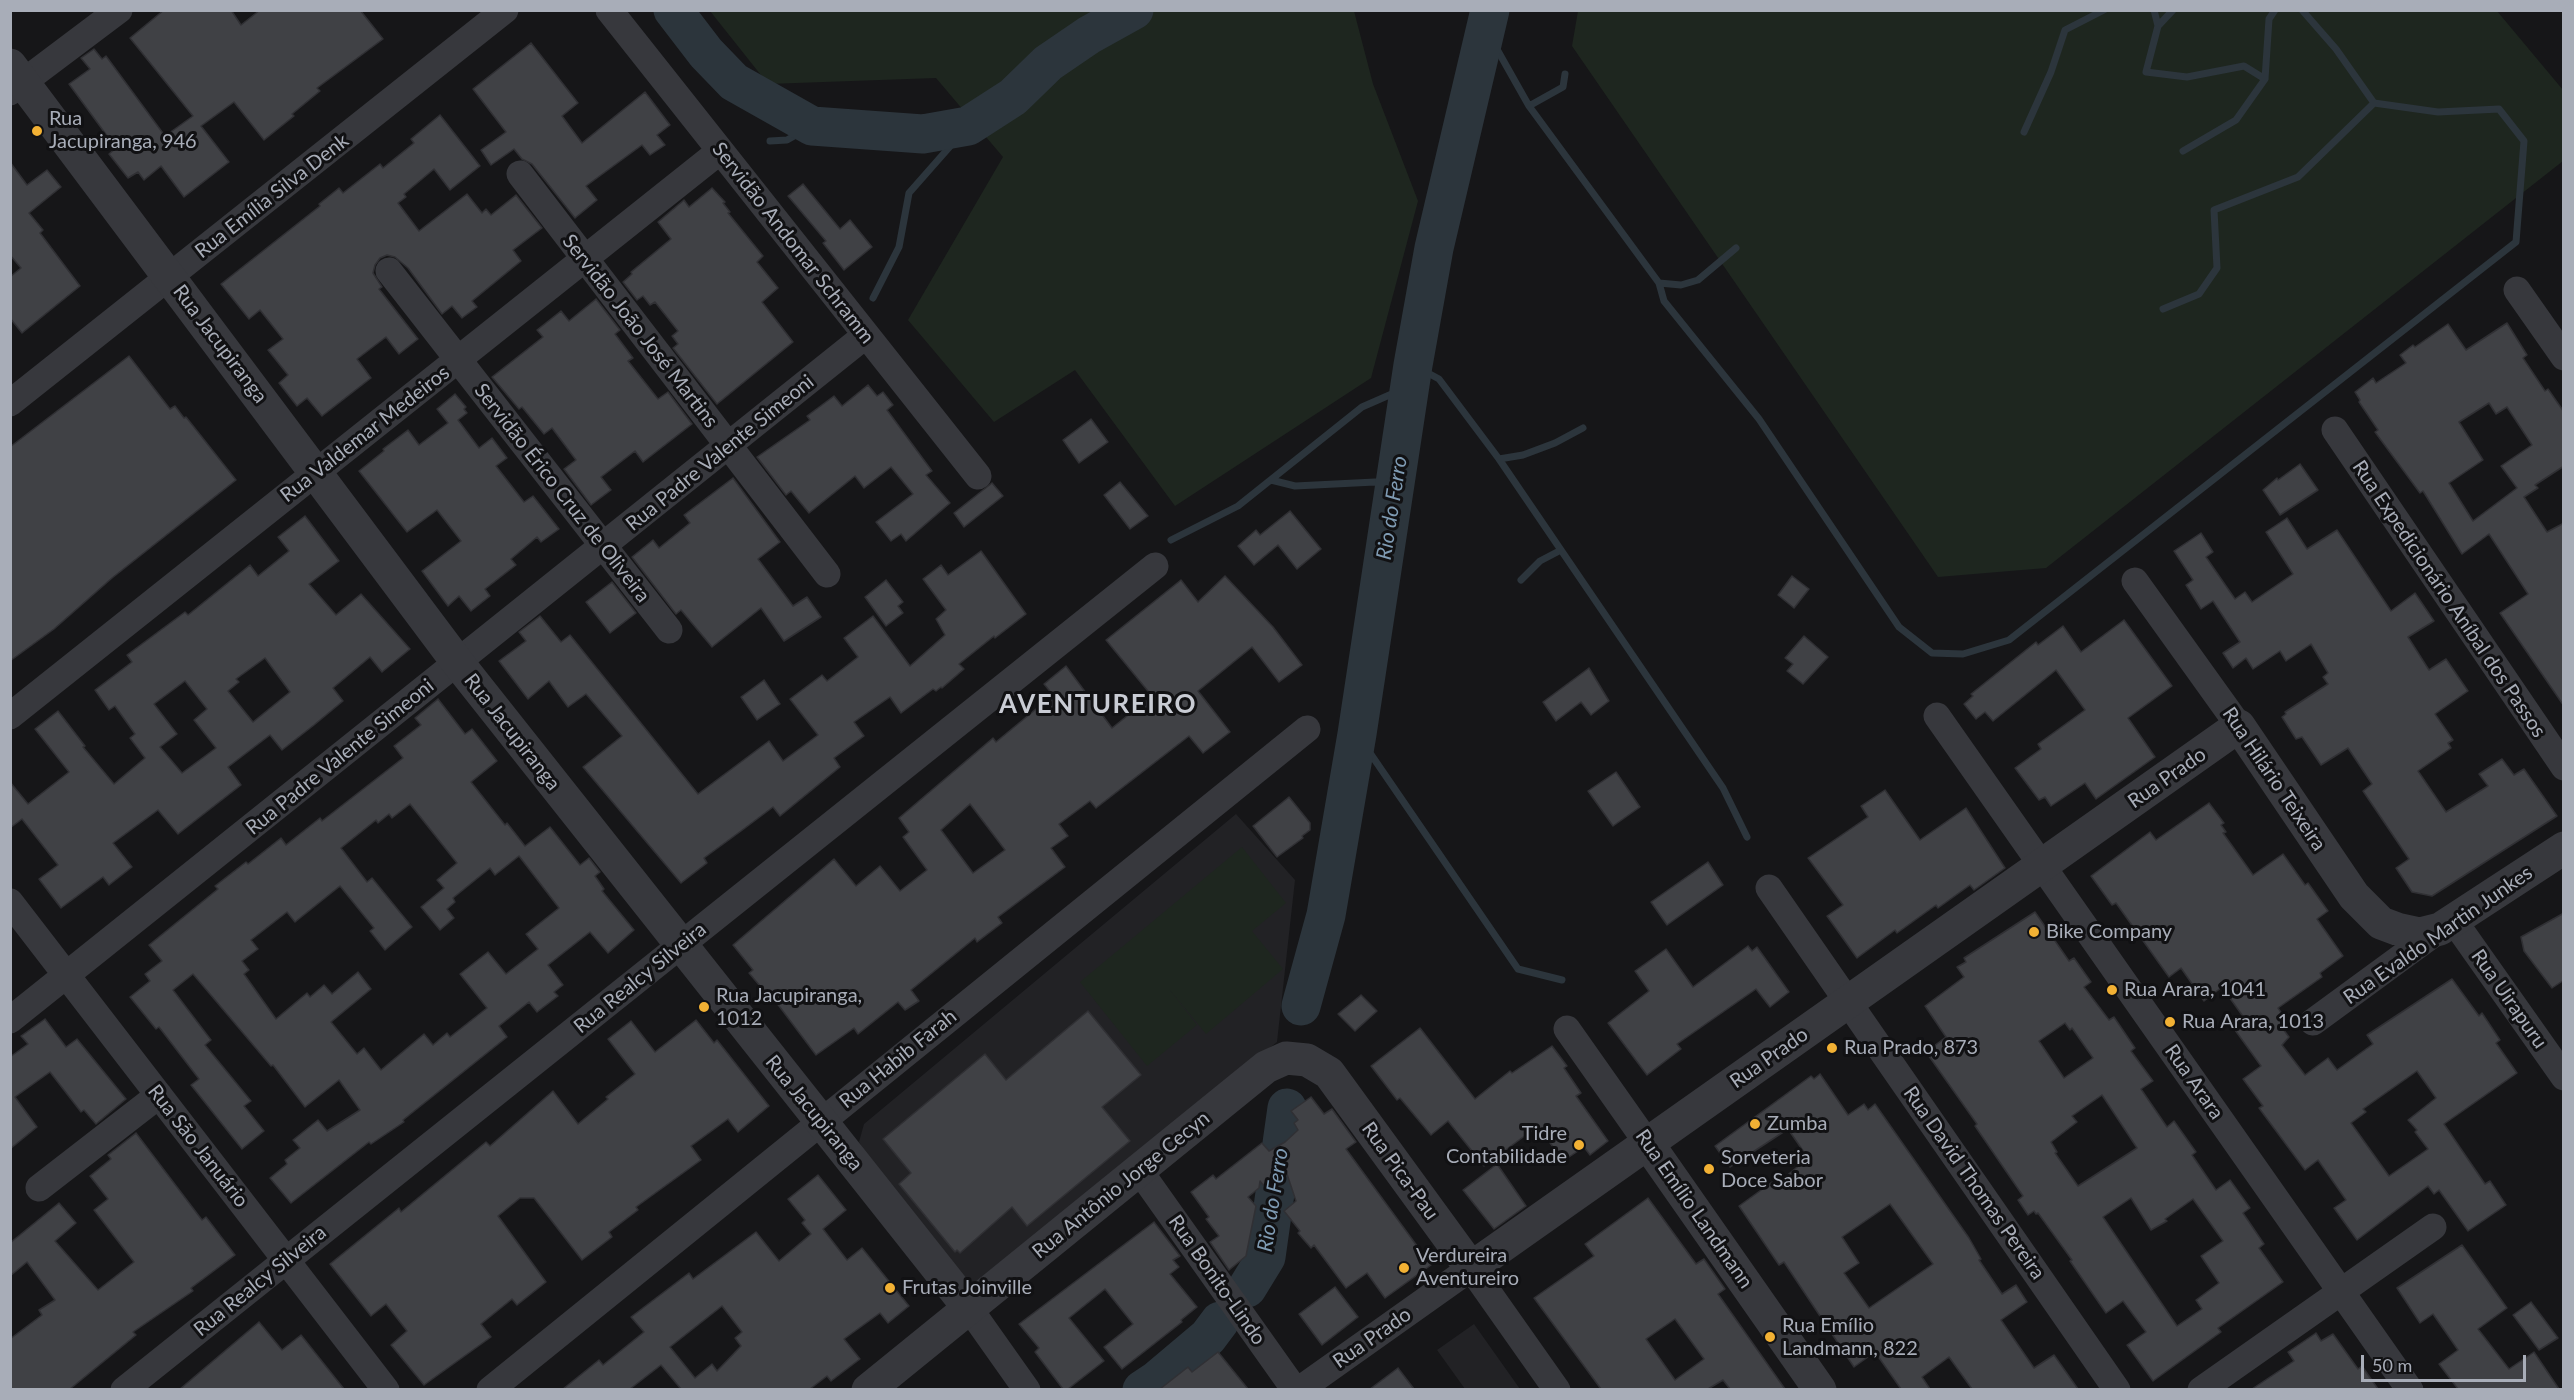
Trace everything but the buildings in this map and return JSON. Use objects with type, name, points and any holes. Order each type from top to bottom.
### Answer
[{"type":"street","points":[[15,80],[119,10]]},
{"type":"street","name":"Rua Emília Silva Denk","points":[[10,403],[505,10]]},
{"type":"street","name":"Servidão Andomar Schramm","points":[[609,10],[978,476]]},
{"type":"street","name":"Rua Jacupiranga","points":[[15,80],[170,277],[458,663],[969,1308],[1027,1389]]},
{"type":"street","name":"Rua Valdemar Medeiros","points":[[10,716],[720,151]]},
{"type":"street","name":"Servidão João José Martins","points":[[520,174],[827,574]]},
{"type":"street","name":"Servidão Érico Cruz de Oliveira","points":[[389,271],[669,630]]},
{"type":"street","points":[[2517,290],[2564,357]]},
{"type":"street","name":"Rua Padre Valente Simeoni","points":[[10,1020],[866,335]]},
{"type":"street","name":"Rua Expedicionário Aníbal dos Passos","points":[[2335,430],[2564,768]]},
{"type":"street","name":"Rua Realcy Silveira","points":[[124,1389],[1155,566]]},
{"type":"street","name":"Rua Hilário Teixeira","points":[[2135,581],[2239,726],[2354,896],[2369,913],[2381,923],[2420,934],[2447,925]]},
{"type":"street","name":"Rua Arara","points":[[1937,716],[2410,1389]]},
{"type":"street","name":"Rua Prado","points":[[1297,1389],[2239,726]]},
{"type":"street","name":"Rua Habib Farah","points":[[490,1389],[1307,729]]},
{"type":"street","name":"Rua Evaldo Martin Junkes","points":[[2313,1022],[2447,925],[2564,848]]},
{"type":"street","name":"Rua David Thomas Pereira","points":[[1769,888],[2117,1389]]},
{"type":"street","name":"Rua São Januário","points":[[10,902],[386,1389]]},
{"type":"street","name":"Rua Uirapuru","points":[[2447,925],[2564,1077]]},
{"type":"street","name":"Rua Emílio Landmann","points":[[1567,1029],[1820,1389]]},
{"type":"street","name":"Rua Antônio Jorge Cecyn","points":[[868,1389],[1266,1067],[1275,1061],[1294,1057]]},
{"type":"street","name":"Rua Pica-Pau","points":[[1294,1057],[1307,1060],[1329,1073],[1557,1389]]},
{"type":"street","points":[[39,1188],[159,1095]]},
{"type":"street","name":"Rua Bonito-Lindo","points":[[1139,1170],[1297,1389]]},
{"type":"street","points":[[2201,1389],[2433,1227]]},
{"type":"shaded area","points":[[710,11],[1354,11],[1373,84],[1418,201],[1371,378],[1175,506],[1075,370],[994,422],[908,320],[1003,157],[936,78],[768,84]]},
{"type":"shaded area","points":[[1578,11],[2497,11],[2563,90],[2563,161],[2046,568],[1938,577],[1572,46]]},
{"type":"shaded area","points":[[1236,814],[1295,880],[1277,1042],[979,1283],[972,1284],[964,1279],[864,1151],[859,1142],[864,1124]]},
{"type":"shaded area","points":[[1242,847],[1286,903],[1252,931],[1283,969],[1206,1034],[1169,989],[1197,1025],[1147,1066],[1080,982]]},
{"type":"shaded area","points":[[1474,1324],[1520,1389],[1465,1389],[1437,1350]]},
{"type":"waterway","points":[[673,10],[706,53],[734,82],[812,126],[923,134],[968,126],[1013,97],[1048,63],[1089,35],[1134,10]]},
{"type":"waterway","name":"Rio do Ferro","points":[[1301,1006],[1326,915],[1357,734],[1413,365],[1434,248],[1490,10]]},
{"type":"waterway","points":[[2024,132],[2051,72],[2065,30],[2104,10]]},
{"type":"waterway","points":[[2154,10],[2158,26],[2146,72],[2187,77],[2244,66],[2265,79]]},
{"type":"waterway","points":[[2158,26],[2173,10]]},
{"type":"waterway","points":[[2183,151],[2236,120],[2265,79],[2269,19],[2275,10]]},
{"type":"waterway","points":[[1485,28],[1529,106],[1659,283],[1664,301],[1759,419],[1899,627],[1932,653],[1963,654],[2009,640],[2516,242],[2524,141],[2499,109],[2438,112],[2374,103],[2336,49],[2302,10]]},
{"type":"waterway","points":[[1529,106],[1563,87],[1565,74]]},
{"type":"waterway","points":[[2163,309],[2199,294],[2217,268],[2214,210],[2298,177],[2374,103]]},
{"type":"waterway","points":[[770,141],[787,140],[812,126]]},
{"type":"waterway","points":[[873,298],[899,247],[909,193],[968,126]]},
{"type":"waterway","points":[[1659,283],[1681,285],[1698,280],[1736,248]]},
{"type":"waterway","points":[[1413,365],[1439,379],[1499,459],[1723,788],[1747,837]]},
{"type":"waterway","points":[[1171,540],[1238,506],[1362,407],[1410,386]]},
{"type":"waterway","points":[[1499,459],[1523,455],[1555,443],[1583,428]]},
{"type":"waterway","points":[[1271,480],[1295,486],[1375,482],[1395,484]]},
{"type":"waterway","points":[[1521,580],[1540,561],[1561,550]]},
{"type":"waterway","points":[[1357,734],[1518,969],[1562,980]]},
{"type":"waterway","name":"Rio do Ferro","points":[[1247,1288],[1266,1257],[1287,1108]]},
{"type":"waterway","name":"Rio do Ferro","points":[[1142,1390],[1208,1337],[1220,1321]]},
{"type":"place","name":"Rua Jacupiranga, 946","points":[[37,131]]},
{"type":"place","name":"Bike Company","points":[[2034,932]]},
{"type":"place","name":"Rua Arara, 1041","points":[[2112,990]]},
{"type":"place","name":"Rua Jacupiranga, 1012","points":[[704,1007]]},
{"type":"place","name":"Rua Arara, 1013","points":[[2170,1022]]},
{"type":"place","name":"Rua Prado, 873","points":[[1832,1048]]},
{"type":"place","name":"Zumba","points":[[1755,1124]]},
{"type":"place","name":"Tidre Contabilidade","points":[[1579,1145]]},
{"type":"place","name":"Sorveteria Doce Sabor","points":[[1709,1169]]},
{"type":"place","name":"Verdureira Aventureiro","points":[[1404,1268]]},
{"type":"place","name":"Frutas Joinville","points":[[890,1288]]},
{"type":"place","name":"Rua Emílio Landmann, 822","points":[[1770,1337]]},
{"type":"district","name":"AVENTUREIRO","points":[[1098,705]]}]
